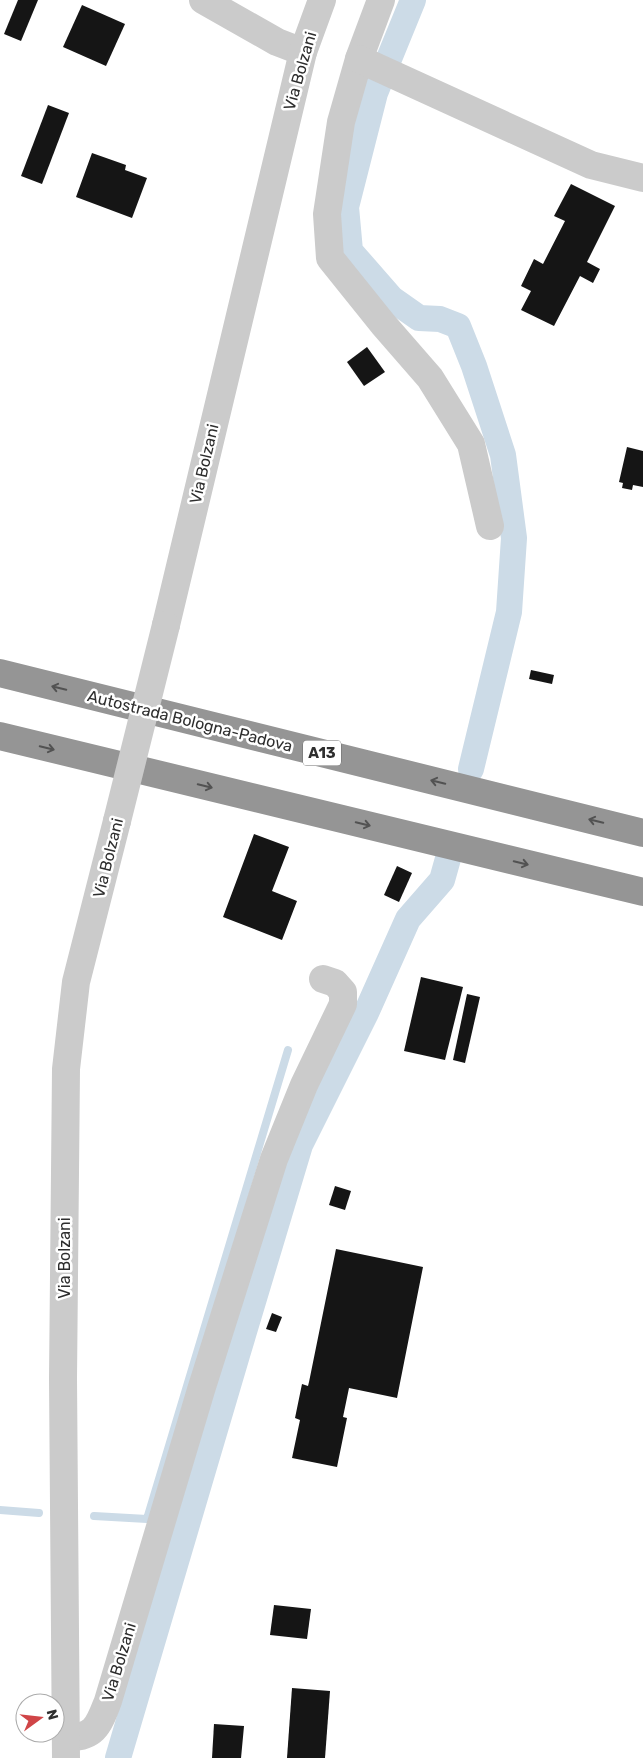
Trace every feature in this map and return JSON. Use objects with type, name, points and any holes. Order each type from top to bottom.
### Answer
[{"type":"highway","name":"Autostrada Bologna-Padova","points":[[0,673],[643,833]]},
{"type":"highway","points":[[0,736],[643,892]]},
{"type":"street","points":[[203,0],[277,42],[303,52]]},
{"type":"street","name":"Via Bolzani","points":[[66,1748],[63,1389],[66,1069],[76,982],[166,625],[303,52],[322,0]]},
{"type":"street","points":[[381,0],[377,67],[341,122],[327,214],[330,258],[383,324],[430,378],[471,444],[490,526]]},
{"type":"street","points":[[377,67],[591,165],[643,178]]},
{"type":"street","name":"Via Bolzani","points":[[66,1748],[98,1726],[108,1701],[201,1390],[274,1159],[304,1085],[343,1004],[343,992],[334,983],[323,979]]},
{"type":"building","points":[[18,0],[38,0],[21,41],[4,34]]},
{"type":"building","points":[[82,5],[125,24],[106,66],[63,47]]},
{"type":"building","points":[[48,105],[69,113],[42,184],[21,176]]},
{"type":"building","points":[[92,153],[126,165],[125,170],[147,178],[132,218],[76,197]]},
{"type":"building","points":[[571,184],[615,206],[587,262],[600,269],[593,283],[580,276],[554,326],[521,310],[531,291],[521,286],[534,259],[543,264],[565,221],[554,216]]},
{"type":"building","points":[[367,347],[385,372],[364,386],[347,362]]},
{"type":"building","points":[[627,447],[643,451],[643,487],[633,485],[632,490],[622,488],[623,483],[619,482]]},
{"type":"building","points":[[531,670],[554,675],[552,684],[529,679]]},
{"type":"building","points":[[254,834],[289,847],[272,891],[297,901],[282,940],[223,917]]},
{"type":"building","points":[[397,866],[412,873],[399,902],[384,895]]},
{"type":"building","points":[[421,977],[463,987],[445,1060],[404,1051]]},
{"type":"building","points":[[467,994],[480,997],[465,1063],[453,1060]]},
{"type":"building","points":[[335,1186],[351,1191],[345,1210],[329,1205]]},
{"type":"building","points":[[336,1249],[423,1267],[397,1398],[349,1388],[343,1417],[347,1418],[337,1467],[292,1458],[300,1420],[295,1418],[302,1384],[308,1386]]},
{"type":"building","points":[[272,1313],[282,1317],[276,1332],[266,1329]]},
{"type":"building","points":[[274,1605],[311,1609],[307,1639],[270,1635]]},
{"type":"building","points":[[292,1688],[330,1691],[325,1758],[287,1758]]},
{"type":"building","points":[[214,1724],[244,1726],[241,1758],[212,1758]]},
{"type":"waterway","points":[[413,0],[375,93],[346,207],[350,251],[392,299],[419,318],[440,319],[458,326],[474,366],[503,455],[514,538],[509,612],[471,769]]},
{"type":"waterway","points":[[118,1758],[300,1145],[366,1013],[408,919],[442,880],[449,855]]},
{"type":"waterway","points":[[94,1516],[147,1519],[288,1050]]},
{"type":"waterway","points":[[0,1510],[39,1513]]}]
